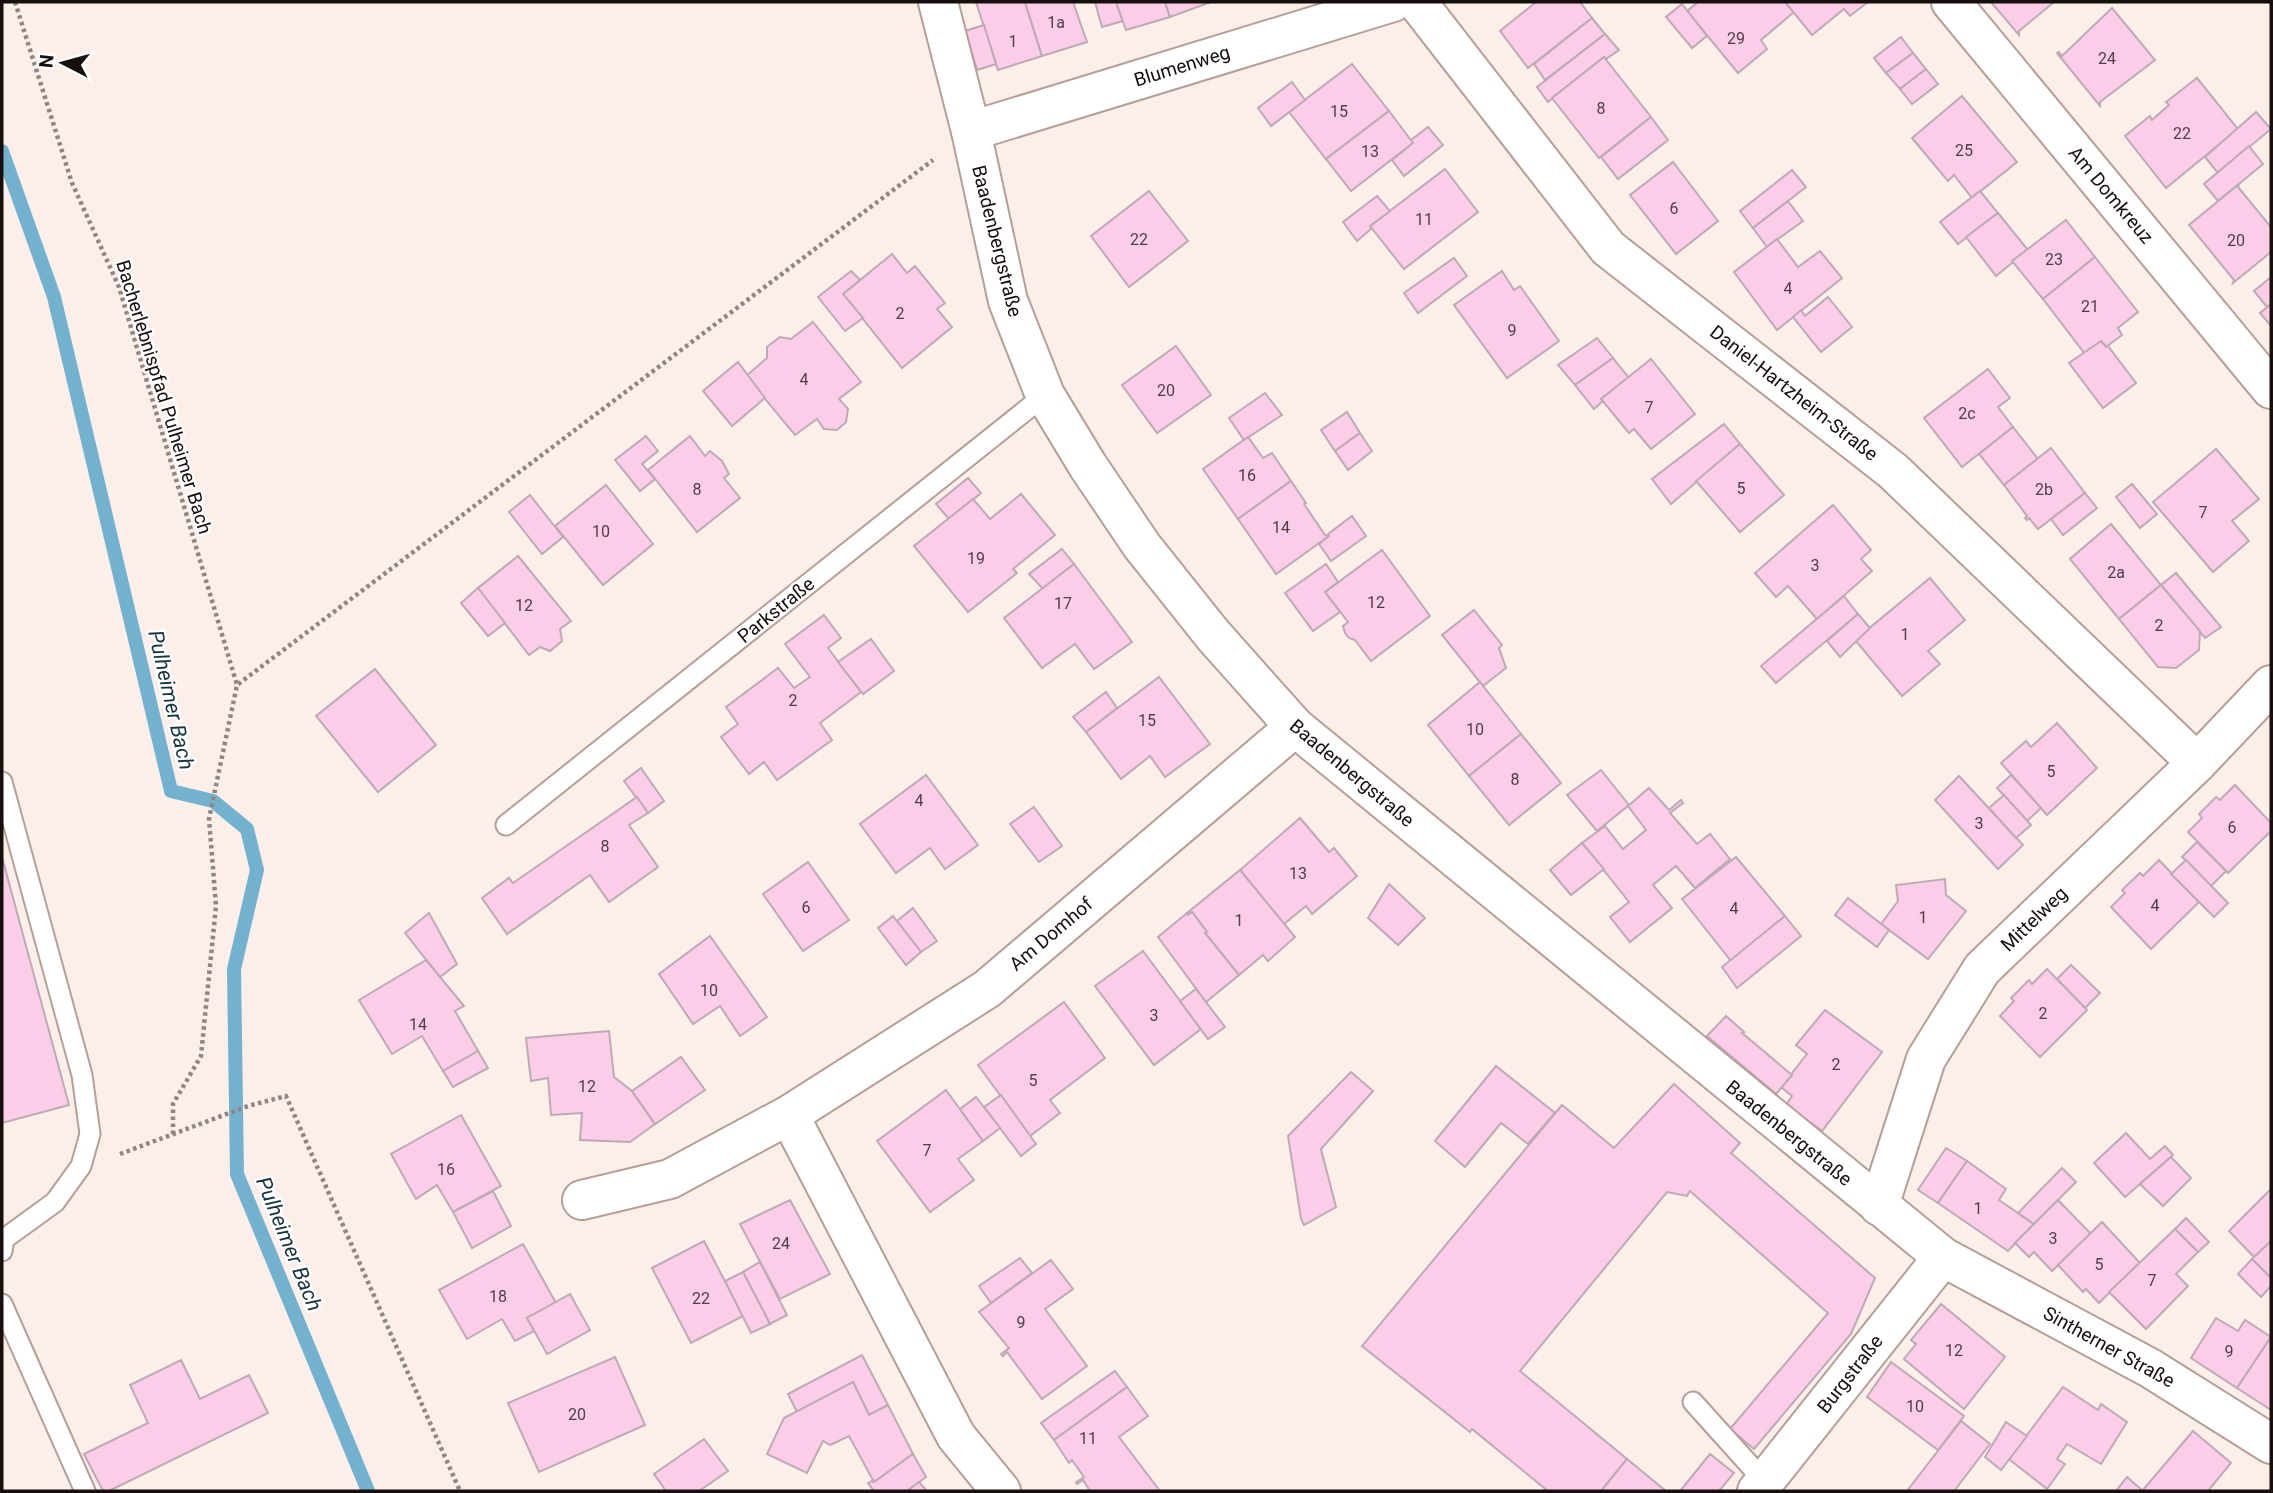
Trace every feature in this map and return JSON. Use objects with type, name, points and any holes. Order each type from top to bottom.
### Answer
[{"type":"street","name":"Baadenbergstraße","points":[[938,2],[971,131],[1008,301],[1045,395],[1142,547],[1213,635],[1294,727],[1943,1257]]},
{"type":"street","name":"Blumenweg","points":[[971,131],[1393,2]]},
{"type":"street","name":"Daniel-Hartzheim-Straße","points":[[1418,2],[1608,248],[1892,471],[2197,762]]},
{"type":"street","name":"Am Domkreuz","points":[[1951,2],[2271,389]]},
{"type":"street","name":"Mittelweg","points":[[1879,1206],[1926,1059],[1982,969],[2197,762],[2271,685]]},
{"type":"street","name":"Am Domhof","points":[[582,1200],[670,1179],[789,1115],[987,989],[1294,727]]},
{"type":"street","points":[[789,1115],[956,1436],[1001,1491]]},
{"type":"street","name":"Sintherner Straße","points":[[1943,1257],[2150,1368],[2271,1444]]},
{"type":"street","name":"Burgstraße","points":[[1761,1486],[1943,1257]]},
{"type":"lane","name":"Parkstraße","points":[[506,825],[1045,395]]},
{"type":"lane","points":[[2,782],[82,1075],[90,1134],[81,1166],[55,1202],[4,1239],[2,1251]]},
{"type":"lane","points":[[2,1304],[85,1491]]},
{"type":"lane","points":[[1693,1402],[1761,1486]]},
{"type":"path","name":"Bacherlebnispfad Pulheimer Bach","points":[[15,2],[72,183],[119,287],[237,685]]},
{"type":"path","points":[[173,1134],[173,1104],[201,1056],[216,906],[209,819],[237,685],[971,131]]},
{"type":"path","points":[[81,1166],[248,1106],[286,1096],[460,1491]]},
{"type":"building","points":[[976,2],[1025,2],[1042,56],[998,70]]},
{"type":"building","points":[[1025,2],[1073,2],[1087,42],[1042,56]]},
{"type":"building","points":[[1095,2],[1116,2],[1123,21],[1102,27]]},
{"type":"building","points":[[1116,2],[1165,2],[1170,17],[1126,30]]},
{"type":"building","points":[[1165,2],[1211,2],[1170,17]]},
{"type":"building","points":[[1536,2],[1580,2],[1592,18],[1528,68],[1500,31]]},
{"type":"building","points":[[1698,2],[1785,2],[1794,12],[1761,40],[1767,49],[1738,73],[1687,11]]},
{"type":"building","points":[[1785,2],[1868,2],[1850,16],[1844,9],[1812,35]]},
{"type":"building","points":[[1991,2],[2054,2],[2019,31],[2019,35]]},
{"type":"building","points":[[1682,4],[1707,36],[1692,48],[1666,17]]},
{"type":"building","points":[[2112,8],[2155,60],[2100,102],[2100,106],[2057,53],[2062,56]]},
{"type":"building","points":[[1592,18],[1605,34],[1545,80],[1534,64]]},
{"type":"building","points":[[984,25],[996,64],[977,70],[965,31]]},
{"type":"building","points":[[1605,34],[1619,50],[1606,59],[1604,57],[1548,102],[1537,87]]},
{"type":"building","points":[[1901,37],[1913,53],[1886,73],[1874,58]]},
{"type":"building","points":[[1913,53],[1926,69],[1900,89],[1886,73]]},
{"type":"building","points":[[1604,57],[1651,117],[1599,158],[1552,98]]},
{"type":"building","points":[[1352,64],[1389,111],[1326,159],[1289,112]]},
{"type":"building","points":[[1926,69],[1938,84],[1912,104],[1900,89]]},
{"type":"building","points":[[2197,78],[2238,129],[2166,188],[2125,136],[2150,116],[2152,120],[2169,105],[2166,102]]},
{"type":"building","points":[[1292,82],[1305,100],[1271,126],[1258,108]]},
{"type":"building","points":[[1962,96],[2017,162],[1972,198],[1954,175],[1948,181],[1912,138]]},
{"type":"building","points":[[1389,111],[1413,143],[1351,191],[1326,159]]},
{"type":"building","points":[[2256,112],[2271,129],[2218,173],[2205,157]]},
{"type":"building","points":[[1651,117],[1668,140],[1618,179],[1601,157]]},
{"type":"building","points":[[1428,127],[1443,145],[1404,176],[1392,160]]},
{"type":"building","points":[[2249,146],[2263,164],[2218,201],[2204,184]]},
{"type":"building","points":[[1673,162],[1718,221],[1676,254],[1630,195]]},
{"type":"building","points":[[1445,169],[1478,212],[1404,269],[1370,226]]},
{"type":"building","points":[[1792,170],[1806,187],[1753,228],[1740,211]]},
{"type":"building","points":[[2239,184],[2238,187],[2271,227],[2271,252],[2233,283],[2234,280],[2189,225]]},
{"type":"building","points":[[1149,191],[1188,241],[1129,287],[1091,236]]},
{"type":"building","points":[[1980,191],[1998,213],[1958,244],[1940,222]]},
{"type":"building","points":[[1377,196],[1390,211],[1370,226],[1372,228],[1357,241],[1343,222]]},
{"type":"building","points":[[1788,201],[1803,221],[1767,247],[1753,228]]},
{"type":"building","points":[[1998,213],[2028,250],[1996,276],[1966,237]]},
{"type":"building","points":[[2066,220],[2095,257],[2043,299],[2012,261]]},
{"type":"building","points":[[1777,239],[1798,267],[1820,251],[1842,278],[1777,330],[1734,272]]},
{"type":"building","points":[[892,254],[907,273],[915,266],[945,303],[937,309],[952,327],[902,368],[843,294]]},
{"type":"building","points":[[2095,257],[2138,312],[2118,328],[2122,335],[2106,347],[2101,341],[2085,354],[2043,299]]},
{"type":"building","points":[[1454,258],[1467,276],[1418,313],[1404,293]]},
{"type":"building","points":[[851,271],[860,280],[843,294],[863,318],[845,331],[818,297]]},
{"type":"building","points":[[1502,271],[1514,290],[1520,286],[1559,341],[1507,378],[1454,305]]},
{"type":"building","points":[[2271,277],[2271,304],[2267,307],[2254,291]]},
{"type":"building","points":[[1828,297],[1852,327],[1821,352],[1793,317],[1801,310],[1805,316]]},
{"type":"building","points":[[2271,304],[2271,326],[2260,313]]},
{"type":"building","points":[[813,322],[861,382],[839,399],[848,409],[846,422],[837,430],[824,429],[817,419],[795,435],[746,376],[767,358],[767,347],[780,337],[791,339]]},
{"type":"building","points":[[1597,338],[1613,358],[1575,385],[1558,365]]},
{"type":"building","points":[[2101,341],[2108,346],[2136,383],[2103,408],[2069,363]]},
{"type":"building","points":[[1176,346],[1211,395],[1157,433],[1122,385]]},
{"type":"building","points":[[1613,358],[1629,378],[1601,399],[1603,401],[1594,409],[1575,385]]},
{"type":"building","points":[[1651,359],[1695,414],[1651,449],[1634,429],[1629,433],[1601,399]]},
{"type":"building","points":[[738,362],[765,398],[732,426],[703,391]]},
{"type":"building","points":[[1988,369],[2010,398],[1998,407],[2013,427],[1962,467],[1924,418]]},
{"type":"building","points":[[1265,393],[1282,415],[1244,440],[1229,418]]},
{"type":"building","points":[[1347,412],[1360,433],[1335,451],[1321,430]]},
{"type":"building","points":[[1724,424],[1740,444],[1671,504],[1652,479]]},
{"type":"building","points":[[2013,427],[2038,459],[2004,485],[1979,454]]},
{"type":"building","points":[[1360,433],[1372,451],[1348,470],[1335,451]]},
{"type":"building","points":[[646,436],[658,451],[642,464],[655,479],[640,491],[615,460]]},
{"type":"building","points":[[690,436],[705,456],[710,451],[722,461],[729,474],[724,478],[740,498],[697,532],[648,470]]},
{"type":"building","points":[[1248,437],[1263,458],[1272,453],[1291,481],[1238,519],[1203,469]]},
{"type":"building","points":[[1740,444],[1784,495],[1740,532],[1696,481]]},
{"type":"building","points":[[2051,448],[2085,493],[2038,529],[2029,518],[2025,518],[2027,516],[2004,485]]},
{"type":"building","points":[[2216,449],[2259,499],[2232,521],[2249,541],[2213,572],[2153,502]]},
{"type":"building","points":[[968,478],[981,493],[949,519],[936,504]]},
{"type":"building","points":[[1291,481],[1325,535],[1329,536],[1276,574],[1238,519]]},
{"type":"building","points":[[2132,484],[2157,514],[2140,528],[2116,497]]},
{"type":"building","points":[[606,485],[653,544],[603,585],[555,526]]},
{"type":"building","points":[[2085,493],[2097,508],[2063,535],[2051,519]]},
{"type":"building","points":[[1021,494],[1055,535],[1013,569],[1017,573],[968,612],[914,546],[973,499],[990,519]]},
{"type":"building","points":[[530,495],[563,537],[542,554],[509,512]]},
{"type":"building","points":[[1833,505],[1871,550],[1861,559],[1872,571],[1817,619],[1788,586],[1776,597],[1755,573]]},
{"type":"building","points":[[1352,516],[1366,536],[1331,561],[1319,544]]},
{"type":"building","points":[[2111,524],[2161,585],[2119,619],[2070,559]]},
{"type":"building","points":[[1062,549],[1074,564],[1043,589],[1029,574]]},
{"type":"building","points":[[1382,550],[1430,616],[1371,661],[1355,640],[1345,633],[1343,626],[1348,622],[1325,592]]},
{"type":"building","points":[[518,556],[571,621],[560,629],[562,641],[550,651],[540,647],[529,655],[478,588]]},
{"type":"building","points":[[1074,564],[1132,642],[1094,669],[1075,644],[1042,668],[1004,618]]},
{"type":"building","points":[[1326,564],[1338,582],[1325,592],[1340,612],[1313,631],[1285,593]]},
{"type":"building","points":[[2176,573],[2221,627],[2205,638],[2161,585]]},
{"type":"building","points":[[1930,578],[1965,620],[1928,651],[1940,664],[1902,696],[1855,640]]},
{"type":"building","points":[[2161,585],[2200,631],[2199,650],[2176,668],[2158,667],[2119,619]]},
{"type":"building","points":[[478,588],[505,623],[488,636],[461,603]]},
{"type":"building","points":[[1844,596],[1858,614],[1776,683],[1761,666]]},
{"type":"building","points":[[1474,610],[1502,645],[1499,648],[1506,668],[1483,686],[1442,635]]},
{"type":"building","points":[[1858,614],[1870,628],[1840,657],[1827,641]]},
{"type":"building","points":[[824,615],[841,638],[828,648],[861,692],[820,723],[832,740],[777,780],[764,762],[749,774],[721,737],[738,724],[726,707],[778,668],[794,688],[810,677],[785,644]]},
{"type":"building","points":[[871,639],[894,671],[863,694],[838,662]]},
{"type":"building","points":[[375,669],[436,745],[378,792],[316,716]]},
{"type":"building","points":[[1159,677],[1210,744],[1165,777],[1150,756],[1121,779],[1086,732]]},
{"type":"building","points":[[1480,682],[1521,734],[1469,776],[1428,725]]},
{"type":"building","points":[[1106,692],[1117,708],[1086,732],[1073,717]]},
{"type":"building","points":[[2057,723],[2097,768],[2047,815],[2001,763],[2026,741],[2031,747]]},
{"type":"building","points":[[1521,734],[1561,783],[1509,825],[1469,776]]},
{"type":"building","points":[[641,768],[664,801],[648,813],[624,781]]},
{"type":"building","points":[[1601,770],[1629,805],[1597,831],[1567,795]]},
{"type":"building","points":[[926,775],[978,845],[945,869],[930,848],[896,873],[860,824]]},
{"type":"building","points":[[2011,775],[2041,808],[2027,821],[1997,788]]},
{"type":"building","points":[[1959,776],[2023,845],[1998,869],[1935,800]]},
{"type":"building","points":[[2235,785],[2271,823],[2271,831],[2228,873],[2188,832],[2202,818],[2199,814],[2216,797],[2220,800]]},
{"type":"building","points":[[1649,788],[1669,810],[1681,800],[1683,803],[1670,813],[1697,844],[1710,834],[1730,859],[1695,888],[1676,866],[1653,885],[1672,908],[1630,942],[1610,917],[1629,902],[1582,843],[1605,826],[1623,849],[1646,830],[1628,806]]},
{"type":"building","points":[[2004,795],[2031,825],[2016,838],[1989,808]]},
{"type":"building","points":[[637,797],[648,813],[629,825],[658,867],[609,902],[590,875],[507,934],[482,898],[509,878],[513,883]]},
{"type":"building","points":[[1034,807],[1062,846],[1039,862],[1010,824]]},
{"type":"building","points":[[1300,818],[1329,852],[1334,848],[1357,876],[1312,914],[1306,906],[1284,924],[1240,870]]},
{"type":"building","points":[[2197,842],[2226,871],[2211,886],[2182,857]]},
{"type":"building","points":[[1582,843],[1604,869],[1571,895],[1550,870]]},
{"type":"building","points":[[2,857],[69,1105],[2,1123]]},
{"type":"building","points":[[1736,857],[1785,916],[1731,961],[1682,899]]},
{"type":"building","points":[[2159,860],[2199,902],[2151,949],[2111,907],[2125,893],[2122,890],[2140,873],[2143,876]]},
{"type":"building","points":[[2186,860],[2228,903],[2214,917],[2171,874]]},
{"type":"building","points":[[808,862],[849,920],[803,951],[763,894]]},
{"type":"building","points":[[1240,870],[1295,937],[1268,961],[1263,955],[1239,975],[1205,933],[1207,932],[1192,912],[1188,915],[1187,913]]},
{"type":"building","points":[[1945,879],[1946,895],[1966,911],[1928,959],[1881,924],[1898,901],[1896,885]]},
{"type":"building","points":[[1389,884],[1425,918],[1398,945],[1368,918]]},
{"type":"building","points":[[1848,898],[1889,930],[1877,947],[1835,915]]},
{"type":"building","points":[[913,908],[937,941],[921,952],[897,921]]},
{"type":"building","points":[[1192,912],[1207,932],[1205,933],[1239,975],[1206,1002],[1158,937],[1187,913],[1188,915]]},
{"type":"building","points":[[429,913],[457,964],[440,977],[405,933]]},
{"type":"building","points":[[893,916],[921,952],[906,965],[878,928]]},
{"type":"building","points":[[1785,916],[1801,936],[1737,988],[1722,967]]},
{"type":"building","points":[[710,936],[767,1017],[740,1036],[720,1006],[693,1024],[659,974]]},
{"type":"building","points":[[1143,951],[1201,1029],[1154,1065],[1095,986]]},
{"type":"building","points":[[426,960],[464,1006],[455,1011],[478,1051],[443,1071],[422,1036],[392,1054],[359,1000]]},
{"type":"building","points":[[2071,965],[2100,993],[2085,1008],[2057,979]]},
{"type":"building","points":[[2047,969],[2087,1010],[2040,1057],[2000,1016],[2014,1001],[2011,998],[2029,980],[2032,984]]},
{"type":"building","points":[[1196,989],[1225,1027],[1208,1039],[1180,1001]]},
{"type":"building","points":[[1064,1002],[1105,1058],[1050,1100],[1060,1113],[1030,1136],[978,1065]]},
{"type":"building","points":[[1825,1010],[1882,1052],[1822,1131],[1786,1105],[1792,1096],[1781,1087],[1807,1054],[1796,1045]]},
{"type":"building","points":[[1726,1016],[1792,1075],[1776,1094],[1707,1036]]},
{"type":"building","points":[[609,1031],[614,1077],[632,1091],[655,1124],[630,1142],[580,1140],[582,1113],[551,1115],[548,1078],[531,1081],[526,1038]]},
{"type":"building","points":[[478,1051],[488,1068],[453,1087],[443,1071]]},
{"type":"building","points":[[681,1057],[705,1090],[655,1124],[632,1091]]},
{"type":"building","points":[[1496,1066],[1555,1113],[1528,1144],[1501,1123],[1465,1167],[1435,1141]]},
{"type":"building","points":[[1351,1072],[1373,1091],[1321,1149],[1336,1207],[1304,1225],[1288,1136]]},
{"type":"building","points":[[1674,1084],[1740,1143],[1731,1153],[1875,1278],[1851,1334],[1754,1449],[1730,1429],[1828,1313],[1690,1191],[1687,1196],[1667,1192],[1520,1371],[1627,1459],[1601,1491],[1548,1491],[1472,1429],[1470,1432],[1362,1346],[1562,1105],[1614,1148]]},
{"type":"building","points":[[946,1090],[983,1141],[958,1159],[974,1180],[930,1212],[877,1141]]},
{"type":"building","points":[[1001,1095],[1036,1144],[1021,1156],[984,1107]]},
{"type":"building","points":[[976,1097],[1000,1128],[983,1141],[960,1109]]},
{"type":"building","points":[[461,1115],[501,1186],[453,1212],[437,1185],[416,1199],[391,1154]]},
{"type":"building","points":[[2126,1133],[2150,1159],[2165,1146],[2173,1155],[2125,1197],[2094,1163]]},
{"type":"building","points":[[1946,1148],[1967,1161],[1938,1203],[1918,1190]]},
{"type":"building","points":[[2171,1157],[2191,1178],[2163,1206],[2140,1184]]},
{"type":"building","points":[[1967,1161],[2006,1189],[1999,1200],[2034,1224],[2008,1251],[1938,1203]]},
{"type":"building","points":[[2062,1168],[2076,1182],[2034,1224],[2018,1213]]},
{"type":"building","points":[[2271,1189],[2271,1241],[2254,1257],[2229,1231]]},
{"type":"building","points":[[493,1191],[511,1226],[472,1248],[453,1212]]},
{"type":"building","points":[[790,1200],[830,1274],[780,1299],[740,1224]]},
{"type":"building","points":[[2058,1200],[2091,1234],[2052,1271],[2034,1252],[2029,1257],[2015,1243]]},
{"type":"building","points":[[2186,1218],[2209,1242],[2198,1252],[2175,1229]]},
{"type":"building","points":[[2102,1222],[2140,1263],[2099,1303],[2086,1289],[2083,1292],[2058,1265]]},
{"type":"building","points":[[2175,1229],[2198,1252],[2176,1274],[2188,1286],[2146,1329],[2109,1292]]},
{"type":"building","points":[[704,1241],[743,1316],[691,1343],[652,1268]]},
{"type":"building","points":[[2271,1241],[2271,1278],[2252,1259]]},
{"type":"building","points":[[523,1244],[556,1303],[527,1318],[534,1331],[515,1341],[502,1319],[467,1339],[439,1290]]},
{"type":"building","points":[[1020,1258],[1032,1273],[991,1303],[979,1286]]},
{"type":"building","points":[[2252,1259],[2271,1278],[2271,1286],[2261,1297],[2238,1274]]},
{"type":"building","points":[[1051,1260],[1073,1289],[1045,1309],[1087,1366],[1042,1399],[1007,1352],[1003,1356],[1001,1354],[1009,1348],[979,1312]]},
{"type":"building","points":[[760,1262],[787,1315],[770,1324],[743,1272]]},
{"type":"building","points":[[743,1272],[770,1324],[751,1333],[725,1281]]},
{"type":"building","points":[[570,1294],[590,1330],[547,1354],[527,1318]]},
{"type":"building","points":[[1941,1304],[2005,1357],[1964,1409],[1904,1359],[1916,1344],[1911,1340]]},
{"type":"building","points":[[2216,1318],[2238,1331],[2245,1320],[2271,1337],[2237,1388],[2191,1358]]},
{"type":"building","points":[[2271,1337],[2271,1410],[2237,1388]]},
{"type":"building","points":[[862,1355],[888,1405],[869,1415],[853,1382],[797,1412],[788,1394]]},
{"type":"building","points":[[615,1357],[645,1425],[539,1472],[508,1403]]},
{"type":"building","points":[[181,1360],[200,1399],[249,1375],[268,1413],[109,1491],[103,1491],[84,1454],[148,1423],[130,1385]]},
{"type":"building","points":[[1891,1362],[1964,1416],[1938,1450],[1867,1397]]},
{"type":"building","points":[[1115,1371],[1127,1387],[1054,1440],[1041,1423]]},
{"type":"building","points":[[853,1382],[869,1415],[888,1405],[913,1454],[874,1482],[849,1436],[830,1445],[823,1441],[807,1473],[767,1454],[784,1418]]},
{"type":"building","points":[[1127,1387],[1148,1416],[1119,1437],[1160,1491],[1090,1491],[1083,1480],[1077,1484],[1076,1482],[1084,1477],[1072,1460],[1069,1463],[1054,1440]]},
{"type":"building","points":[[2063,1387],[2098,1410],[2101,1404],[2127,1422],[2101,1464],[2067,1444],[2057,1459],[2065,1464],[2047,1489],[2009,1459]]},
{"type":"building","points":[[1961,1421],[1990,1444],[1954,1491],[1907,1491]]},
{"type":"building","points":[[2006,1422],[2027,1436],[2001,1470],[1985,1457]]},
{"type":"building","points":[[2193,1431],[2231,1463],[2208,1491],[2142,1491]]},
{"type":"building","points":[[704,1439],[728,1471],[699,1491],[666,1491],[654,1474]]},
{"type":"building","points":[[913,1454],[926,1477],[907,1491],[874,1491],[868,1483],[874,1482]]},
{"type":"building","points":[[1710,1454],[1734,1473],[1719,1491],[1680,1491]]},
{"type":"building","points":[[1627,1459],[1666,1491],[1601,1491]]},
{"type":"building","points":[[2127,1477],[2143,1491],[2116,1491]]},
{"type":"building","points":[[919,1482],[927,1491],[907,1491]]},
{"type":"waterway","name":"Pulheimer Bach","points":[[2,151],[54,297],[171,791],[213,801],[247,829],[257,870],[234,969],[237,1174],[368,1491]]}]
